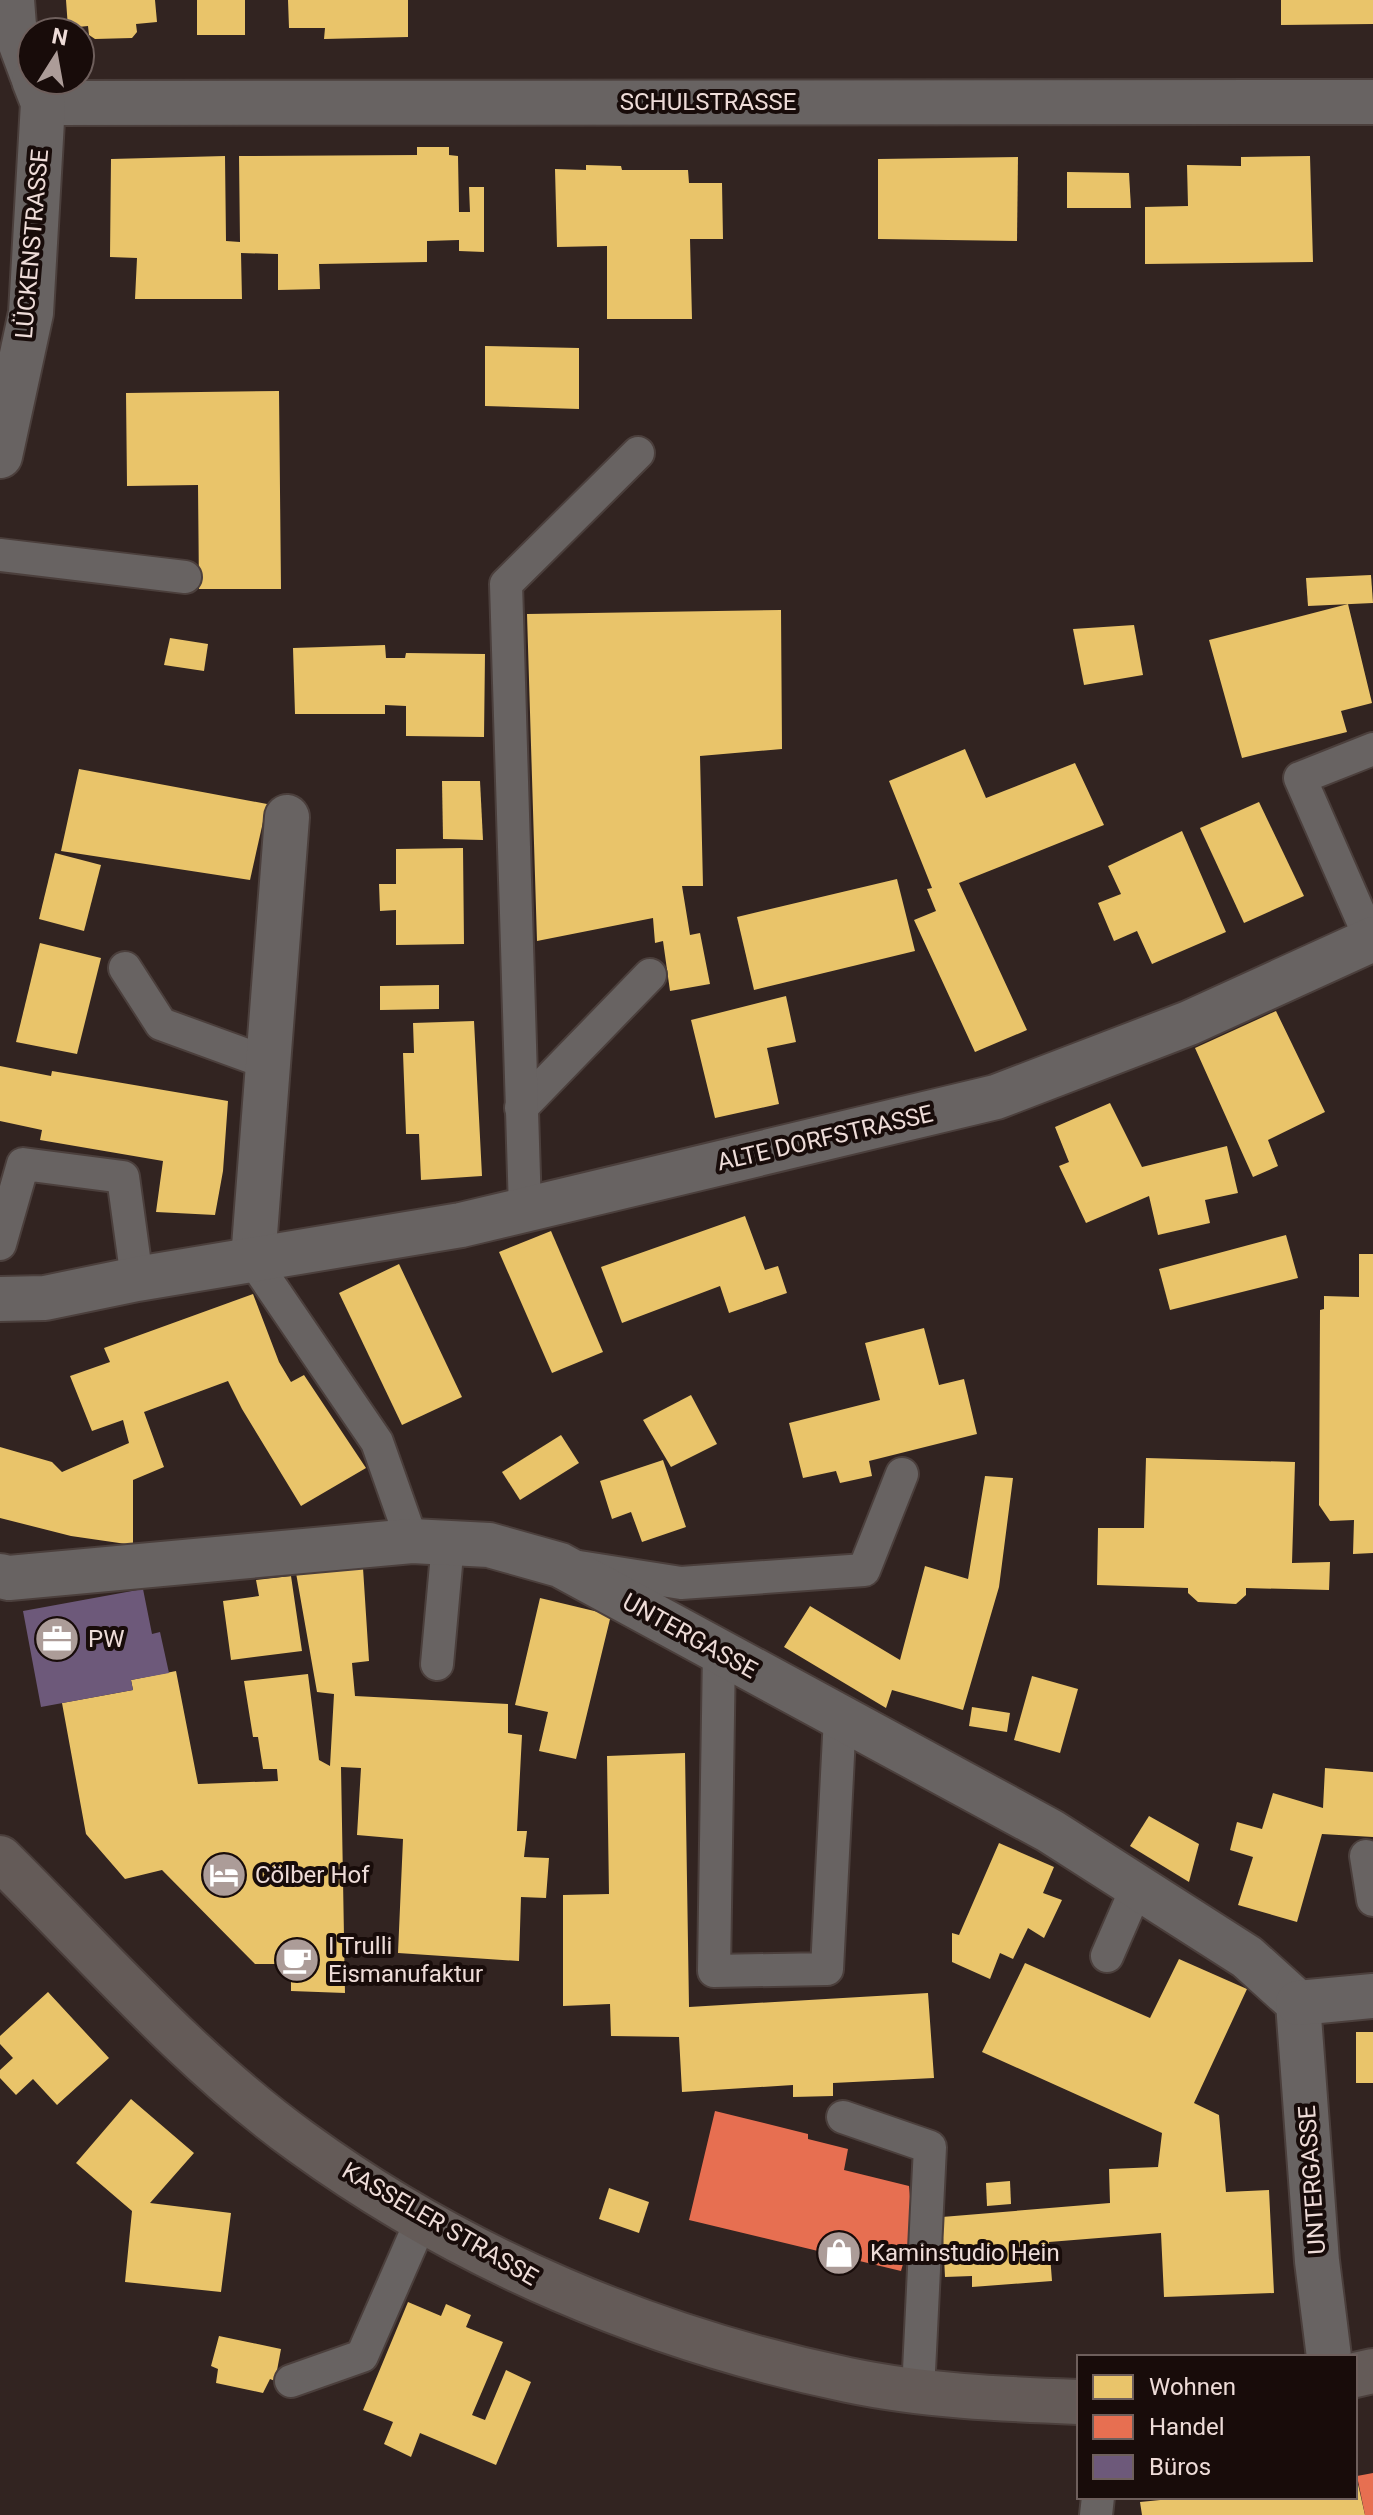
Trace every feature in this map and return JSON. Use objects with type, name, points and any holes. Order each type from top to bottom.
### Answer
[{"type":"main road","name":"KASSELER STRASSE","points":[[1,1861],[213,2070],[300,2141],[422,2219],[551,2287],[643,2322],[753,2356],[836,2377],[950,2396],[1077,2402]]},
{"type":"street","name":"SCHULSTRASSE","points":[[96,87],[1373,102]]},
{"type":"street","name":"LÜCKENSTRASSE","points":[[0,456],[31,313],[37,96]]},
{"type":"street","points":[[253,1260],[287,817]]},
{"type":"street","name":"ALTE DORFSTRASSE","points":[[0,1299],[45,1298],[137,1279],[461,1225],[996,1097],[1189,1023],[1372,939]]},
{"type":"street","name":"UNTERGASSE","points":[[0,1576],[9,1578],[430,1542],[489,1545],[560,1565],[1050,1831],[1247,1957],[1298,2003],[1317,2261],[1329,2355]]},
{"type":"street","points":[[1298,2003],[1373,1996]]},
{"type":"lane","points":[[525,1209],[506,584],[638,453]]},
{"type":"lane","points":[[0,555],[185,577]]},
{"type":"lane","points":[[1372,939],[1300,778],[1373,749]]},
{"type":"lane","points":[[125,968],[161,1024],[268,1063]]},
{"type":"lane","points":[[521,1108],[650,975]]},
{"type":"lane","points":[[0,1244],[23,1164],[123,1177],[137,1279]]},
{"type":"lane","points":[[253,1260],[377,1442],[430,1542],[437,1664]]},
{"type":"lane","points":[[560,1565],[681,1583],[864,1570],[902,1474]]},
{"type":"lane","points":[[719,1652],[714,1971],[827,1969],[840,1717]]},
{"type":"lane","points":[[1366,1856],[1373,1900]]},
{"type":"lane","points":[[1107,1956],[1137,1887]]},
{"type":"lane","points":[[843,2117],[930,2147],[918,2391]]},
{"type":"lane","points":[[291,2381],[362,2356],[422,2219]]},
{"type":"building: Wohnen","points":[[66,0],[155,0],[157,22],[136,24],[137,32],[132,38],[96,39],[96,16],[67,16]]},
{"type":"building: Wohnen","points":[[197,0],[245,0],[245,35],[197,35]]},
{"type":"building: Wohnen","points":[[288,0],[408,0],[408,37],[324,39],[325,28],[289,28]]},
{"type":"building: Wohnen","points":[[1281,0],[1373,0],[1373,24],[1281,25]]},
{"type":"building: Wohnen","points":[[417,147],[449,147],[449,155],[458,156],[459,212],[470,212],[469,187],[484,187],[484,252],[459,251],[459,240],[427,241],[427,262],[319,264],[320,289],[278,290],[278,254],[241,253],[242,299],[135,299],[137,258],[110,257],[111,159],[225,156],[226,241],[240,242],[239,156],[417,155]]},
{"type":"building: Wohnen","points":[[1310,156],[1313,262],[1145,264],[1145,207],[1188,206],[1187,165],[1241,166],[1241,157]]},
{"type":"building: Wohnen","points":[[1018,157],[1017,241],[878,239],[878,159]]},
{"type":"building: Wohnen","points":[[586,165],[621,166],[622,170],[688,170],[689,183],[722,183],[723,239],[690,239],[692,319],[607,319],[607,246],[557,247],[555,169],[586,170]]},
{"type":"building: Wohnen","points":[[1067,172],[1129,173],[1131,208],[1067,208]]},
{"type":"building: Wohnen","points":[[485,346],[579,348],[579,409],[485,406]]},
{"type":"building: Wohnen","points":[[279,391],[281,589],[199,589],[198,485],[127,486],[126,393]]},
{"type":"building: Wohnen","points":[[1371,575],[1373,603],[1308,606],[1306,578]]},
{"type":"building: Wohnen","points":[[1348,604],[1372,703],[1341,711],[1347,732],[1242,758],[1209,640]]},
{"type":"building: Wohnen","points":[[781,610],[782,749],[700,756],[703,886],[682,886],[690,935],[700,933],[710,984],[670,991],[663,941],[655,943],[653,918],[537,941],[527,614]]},
{"type":"building: Wohnen","points":[[1134,625],[1143,675],[1084,685],[1073,629]]},
{"type":"building: Wohnen","points":[[170,638],[208,644],[204,671],[164,665]]},
{"type":"building: Wohnen","points":[[385,645],[386,658],[405,658],[406,653],[485,654],[484,737],[406,736],[406,706],[385,705],[385,714],[295,714],[293,648]]},
{"type":"building: Wohnen","points":[[965,749],[986,798],[1075,763],[1104,825],[959,883],[1027,1030],[975,1052],[914,920],[936,911],[927,889],[932,888],[889,781]]},
{"type":"building: Wohnen","points":[[79,769],[267,804],[250,880],[61,851]]},
{"type":"building: Wohnen","points":[[442,781],[480,781],[483,840],[443,839]]},
{"type":"building: Wohnen","points":[[1259,802],[1304,896],[1244,923],[1200,828]]},
{"type":"building: Wohnen","points":[[1182,831],[1226,932],[1152,964],[1137,931],[1114,941],[1098,903],[1121,894],[1108,866]]},
{"type":"building: Wohnen","points":[[463,848],[464,944],[396,945],[396,910],[380,911],[379,884],[396,884],[396,849]]},
{"type":"building: Wohnen","points":[[55,853],[101,865],[84,931],[39,919]]},
{"type":"building: Wohnen","points":[[897,879],[915,951],[754,990],[737,917]]},
{"type":"building: Wohnen","points":[[40,943],[101,958],[77,1054],[16,1042]]},
{"type":"building: Wohnen","points":[[439,985],[439,1009],[380,1010],[380,986]]},
{"type":"building: Wohnen","points":[[786,996],[796,1042],[767,1048],[779,1104],[715,1118],[691,1020]]},
{"type":"building: Wohnen","points":[[1276,1011],[1325,1112],[1268,1140],[1278,1166],[1253,1177],[1195,1048]]},
{"type":"building: Wohnen","points":[[474,1021],[482,1176],[421,1180],[419,1134],[406,1134],[403,1053],[414,1053],[413,1023]]},
{"type":"building: Wohnen","points":[[0,1066],[51,1076],[52,1071],[228,1101],[223,1171],[215,1215],[156,1212],[163,1161],[40,1140],[42,1130],[0,1121]]},
{"type":"building: Wohnen","points":[[1110,1103],[1142,1167],[1227,1146],[1238,1193],[1205,1200],[1210,1223],[1158,1235],[1149,1196],[1086,1223],[1059,1166],[1069,1162],[1055,1127]]},
{"type":"building: Wohnen","points":[[745,1216],[765,1270],[778,1266],[787,1293],[729,1313],[720,1286],[622,1323],[601,1267]]},
{"type":"building: Wohnen","points":[[551,1231],[603,1352],[552,1373],[499,1252]]},
{"type":"building: Wohnen","points":[[1286,1235],[1298,1278],[1170,1310],[1159,1269]]},
{"type":"building: Wohnen","points":[[1359,1254],[1373,1254],[1373,1553],[1353,1554],[1354,1520],[1330,1521],[1319,1505],[1320,1310],[1324,1309],[1324,1296],[1359,1297]]},
{"type":"building: Wohnen","points":[[399,1264],[462,1397],[402,1425],[339,1293]]},
{"type":"building: Wohnen","points":[[253,1294],[279,1362],[291,1382],[304,1375],[366,1468],[301,1506],[228,1381],[144,1412],[164,1467],[133,1480],[133,1545],[71,1536],[0,1518],[0,1447],[52,1462],[62,1472],[129,1443],[123,1420],[92,1431],[70,1376],[110,1362],[104,1348]]},
{"type":"building: Wohnen","points":[[924,1328],[939,1385],[964,1379],[977,1434],[869,1461],[872,1476],[840,1483],[836,1471],[803,1478],[789,1423],[880,1400],[865,1343]]},
{"type":"building: Wohnen","points":[[691,1395],[717,1444],[671,1467],[643,1420]]},
{"type":"building: Wohnen","points":[[561,1435],[579,1463],[520,1500],[502,1472]]},
{"type":"building: Wohnen","points":[[1146,1458],[1295,1462],[1292,1563],[1330,1562],[1329,1590],[1246,1588],[1246,1595],[1236,1604],[1198,1602],[1188,1593],[1188,1588],[1097,1585],[1098,1528],[1144,1528]]},
{"type":"building: Wohnen","points":[[663,1460],[686,1527],[642,1542],[631,1512],[612,1519],[600,1481]]},
{"type":"building: Wohnen","points":[[985,1476],[1013,1478],[999,1587],[963,1710],[892,1690],[886,1708],[784,1647],[810,1606],[900,1660],[925,1566],[968,1579]]},
{"type":"building: Wohnen","points":[[363,1568],[369,1661],[352,1663],[355,1696],[508,1704],[508,1733],[522,1735],[517,1831],[527,1831],[524,1857],[549,1858],[546,1898],[521,1897],[519,1961],[398,1953],[403,1839],[357,1835],[361,1768],[341,1767],[345,1993],[291,1991],[291,1964],[255,1964],[162,1870],[125,1879],[86,1834],[62,1703],[133,1690],[131,1680],[176,1671],[198,1784],[278,1781],[277,1769],[263,1769],[258,1737],[253,1737],[244,1681],[308,1674],[319,1760],[330,1766],[334,1694],[317,1692],[296,1573]]},
{"type":"building: Wohnen","points":[[291,1576],[302,1651],[231,1660],[223,1601],[259,1596],[256,1580]]},
{"type":"building: Wohnen","points":[[540,1598],[611,1615],[576,1759],[539,1751],[548,1712],[515,1705]]},
{"type":"building: Wohnen","points":[[1032,1676],[1078,1689],[1060,1753],[1014,1740]]},
{"type":"building: Wohnen","points":[[972,1707],[1010,1713],[1007,1732],[969,1726]]},
{"type":"building: Wohnen","points":[[685,1753],[689,2007],[928,1993],[934,2078],[833,2083],[833,2096],[793,2097],[793,2085],[682,2092],[679,2037],[611,2036],[610,2004],[563,2006],[563,1895],[609,1894],[607,1756]]},
{"type":"building: Wohnen","points":[[1325,1768],[1373,1772],[1373,1837],[1322,1834],[1297,1922],[1238,1905],[1253,1857],[1230,1850],[1237,1822],[1262,1829],[1273,1793],[1323,1808]]},
{"type":"building: Wohnen","points":[[1149,1816],[1199,1844],[1189,1882],[1130,1846]]},
{"type":"building: Wohnen","points":[[999,1843],[1054,1867],[1043,1893],[1062,1900],[1044,1938],[1028,1928],[1013,1959],[1000,1953],[990,1979],[952,1962],[952,1933],[959,1935]]},
{"type":"building: Wohnen","points":[[1179,1959],[1247,1989],[1194,2103],[1219,2115],[1226,2192],[1269,2190],[1274,2293],[1164,2297],[1161,2233],[1049,2242],[1052,2281],[972,2287],[972,2276],[945,2277],[942,2217],[1110,2203],[1109,2169],[1158,2167],[1162,2133],[982,2052],[1025,1963],[1150,2018]]},
{"type":"building: Wohnen","points":[[48,1992],[109,2058],[57,2105],[33,2079],[16,2095],[0,2078],[0,2070],[13,2058],[0,2044],[0,2036]]},
{"type":"building: Wohnen","points":[[1356,2032],[1373,2032],[1373,2083],[1356,2083]]},
{"type":"building: Wohnen","points":[[131,2099],[194,2153],[150,2203],[231,2213],[221,2292],[125,2282],[132,2211],[76,2163]]},
{"type":"building: Wohnen","points":[[1010,2181],[1011,2204],[987,2206],[986,2183]]},
{"type":"building: Wohnen","points":[[609,2188],[649,2202],[639,2233],[599,2219]]},
{"type":"building: Wohnen","points":[[408,2302],[441,2316],[446,2304],[471,2315],[466,2327],[503,2342],[472,2415],[485,2420],[506,2370],[531,2382],[496,2465],[420,2433],[411,2457],[384,2444],[393,2422],[363,2410]]},
{"type":"building: Wohnen","points":[[219,2336],[281,2349],[275,2381],[270,2379],[263,2393],[216,2383],[218,2369],[211,2366]]},
{"type":"building: Wohnen","points":[[1357,2480],[1365,2515],[1142,2515],[1140,2502],[1171,2499],[1357,2499]]},
{"type":"building: Handel","points":[[715,2111],[808,2134],[808,2139],[848,2149],[844,2170],[909,2186],[913,2229],[901,2271],[689,2220]]},
{"type":"building: Handel","points":[[1373,2473],[1373,2515],[1365,2515],[1357,2476]]},
{"type":"building: Büros","points":[[143,1589],[152,1634],[160,1632],[169,1673],[131,1680],[133,1690],[41,1707],[23,1611]]},
{"type":"place","name":"PW","points":[[57,1639]]},
{"type":"place","name":"Cölber Hof","points":[[224,1875]]},
{"type":"place","name":"I Trulli Eismanufaktur","points":[[297,1960]]},
{"type":"place","name":"Kaminstudio Hein","points":[[839,2253]]}]
